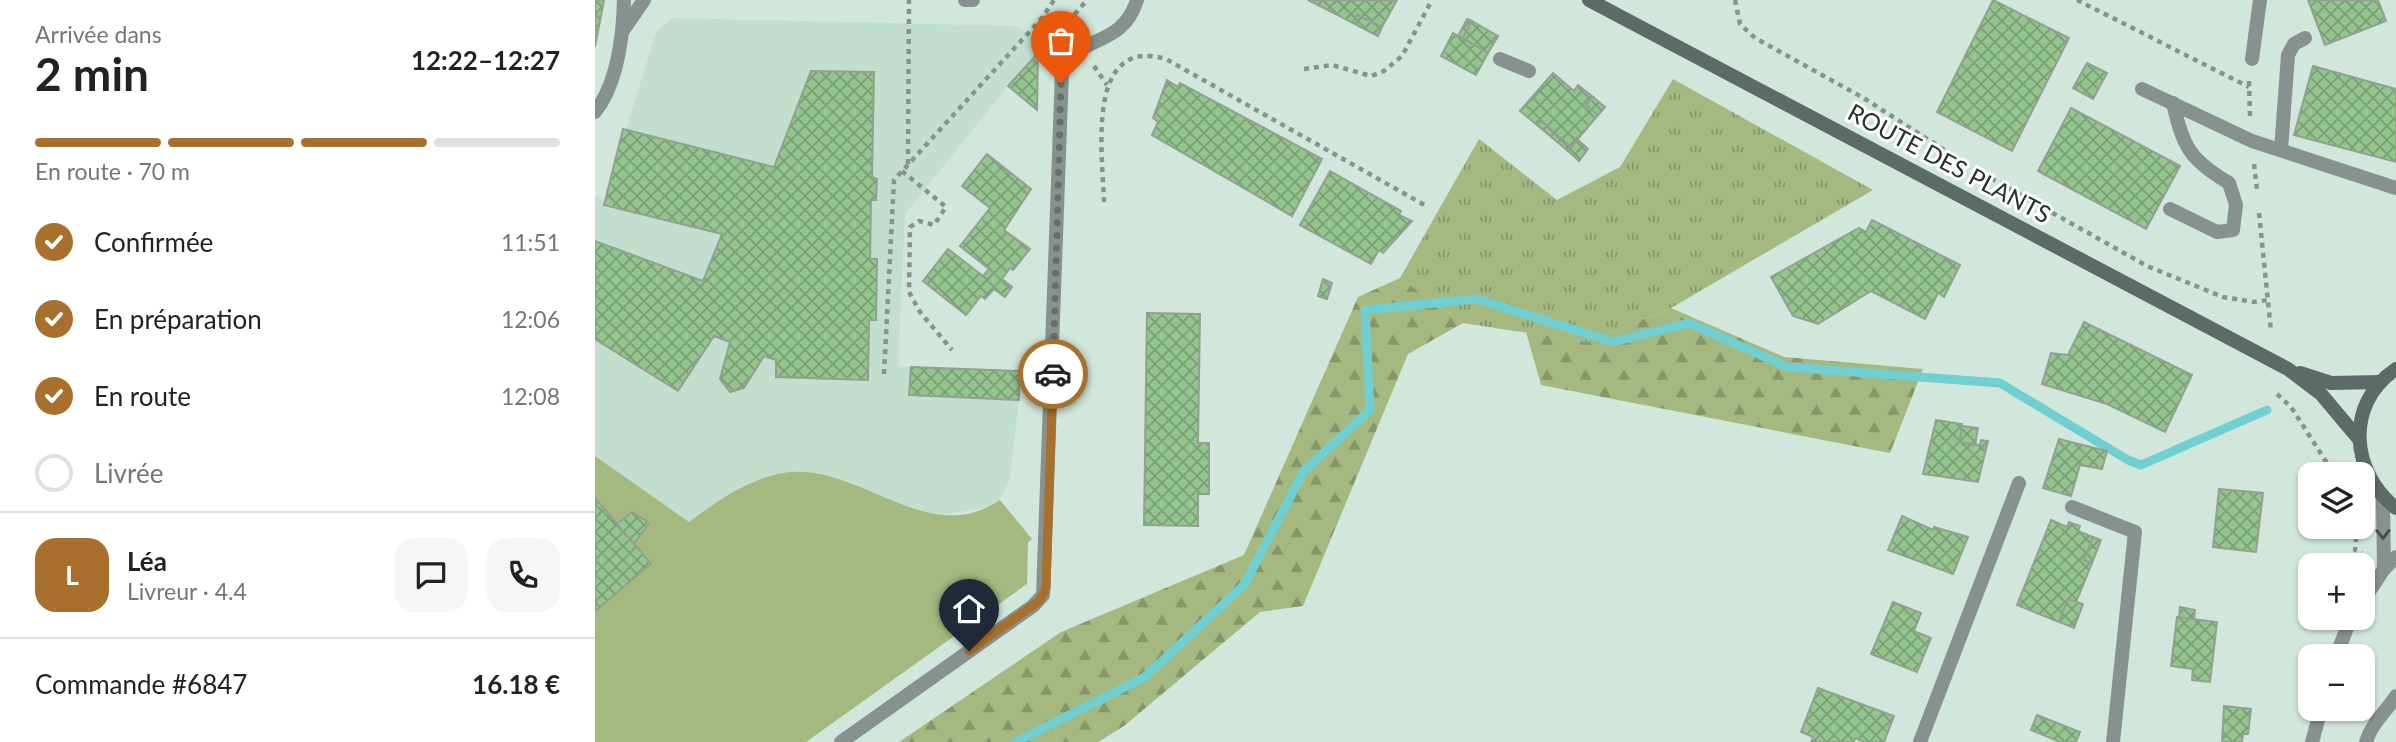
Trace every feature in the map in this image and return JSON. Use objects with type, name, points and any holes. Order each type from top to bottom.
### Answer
[{"type":"main road","name":"ROUTE DES PLANTS","points":[[1589,0],[2288,369]]},
{"type":"main road","points":[[2288,369],[2330,383],[2381,382]]},
{"type":"main road","points":[[2288,369],[2321,394],[2358,438]]},
{"type":"main road","points":[[2396,369],[2381,382],[2365,408],[2358,438],[2361,460],[2369,480],[2383,498],[2396,508]]},
{"type":"street","points":[[595,112],[607,90],[623,30],[624,0]]},
{"type":"street","points":[[623,30],[644,0]]},
{"type":"street","points":[[965,0],[973,0]]},
{"type":"street","points":[[841,742],[1033,606],[1043,594],[1062,71],[1071,56],[1128,23],[1136,0]]},
{"type":"street","points":[[2252,59],[2260,0]]},
{"type":"street","points":[[2281,150],[2288,55],[2294,44],[2305,38]]},
{"type":"street","points":[[1500,59],[1529,71]]},
{"type":"street","points":[[2142,89],[2252,141],[2396,188]]},
{"type":"street","points":[[2170,209],[2217,232],[2233,230],[2236,205],[2229,183],[2206,170],[2182,141],[2173,103]]},
{"type":"street","points":[[1920,742],[2019,483]]},
{"type":"street","points":[[2383,498],[2384,569]]},
{"type":"street","points":[[2072,507],[2135,532],[2113,742]]},
{"type":"street","points":[[2375,583],[2396,557]]},
{"type":"street","points":[[2366,742],[2370,726],[2382,718],[2396,696]]},
{"type":"street","points":[[2312,742],[2318,721]]},
{"type":"path","points":[[908,164],[909,0]]},
{"type":"path","points":[[884,374],[894,180],[1042,18],[1054,0]]},
{"type":"path","points":[[1068,22],[1087,0]]},
{"type":"path","points":[[1304,69],[1332,65],[1371,76],[1384,71],[1402,56],[1432,0]]},
{"type":"path","points":[[1735,0],[1740,24],[1755,38],[1862,97],[1971,167],[2135,260],[2213,294],[2241,301],[2267,300]]},
{"type":"path","points":[[2077,0],[2249,87]]},
{"type":"path","points":[[1104,202],[1103,102],[1107,87],[1124,63],[1149,56],[1166,59],[1428,207]]},
{"type":"path","points":[[2252,59],[2249,87],[2257,194]]},
{"type":"path","points":[[902,171],[946,207],[934,225],[919,221],[910,227],[908,283],[920,312],[952,350]]},
{"type":"path","points":[[2259,207],[2271,331]]},
{"type":"path","points":[[2277,394],[2291,407],[2326,462]]},
{"type":"shaded area","points":[[672,18],[1017,26],[1039,43],[1037,110],[1008,86],[905,214],[898,366],[911,367],[909,395],[1019,400],[1010,478],[1000,500],[990,507],[942,515],[923,513],[883,499],[849,482],[817,473],[768,477],[747,484],[689,522],[595,456],[595,196],[605,200],[656,32]]},
{"type":"green space","points":[[1673,79],[1873,190],[1671,308],[1587,342],[1463,323],[1400,278],[1479,139],[1557,200],[1620,167]]},
{"type":"green space","points":[[1400,278],[1463,323],[1408,354],[1303,606],[1260,612],[1124,726],[1098,742],[899,742],[1061,632],[1244,555],[1358,297]]},
{"type":"green space","points":[[1671,308],[1784,357],[1923,369],[1890,453],[1541,385],[1526,332],[1587,342]]},
{"type":"green space","points":[[595,456],[689,522],[745,486],[784,473],[812,473],[839,479],[892,501],[946,515],[973,513],[1000,500],[1032,539],[1028,542],[1027,584],[806,742],[595,742]]},
{"type":"building","points":[[595,0],[604,0],[595,47]]},
{"type":"building","points":[[1308,0],[1397,0],[1382,27],[1357,15],[1353,23]]},
{"type":"building","points":[[1993,0],[2069,38],[2012,151],[1937,112]]},
{"type":"building","points":[[2308,0],[2378,0],[2386,21],[2325,45]]},
{"type":"building","points":[[1357,15],[1382,27],[1378,36],[1353,23]]},
{"type":"building","points":[[1467,19],[1472,21],[1463,38],[1458,36]]},
{"type":"building","points":[[1472,21],[1498,36],[1488,53],[1463,38]]},
{"type":"building","points":[[1453,33],[1488,53],[1476,75],[1441,56]]},
{"type":"building","points":[[1038,53],[1037,110],[1008,86]]},
{"type":"building","points":[[2087,63],[2107,73],[2093,99],[2073,88]]},
{"type":"building","points":[[2313,66],[2396,89],[2396,162],[2294,135]]},
{"type":"building","points":[[811,71],[874,72],[872,177],[877,179],[876,200],[871,200],[870,259],[877,259],[876,320],[869,320],[868,380],[776,377],[776,360],[764,356],[744,388],[730,392],[720,379],[730,342],[714,336],[678,391],[595,339],[595,241],[703,281],[722,234],[604,205],[623,129],[774,167]]},
{"type":"building","points":[[1553,73],[1574,91],[1578,85],[1593,97],[1586,105],[1598,115],[1571,147],[1541,121],[1537,125],[1520,111]]},
{"type":"building","points":[[1167,80],[1178,87],[1180,83],[1322,159],[1292,216],[1152,135],[1158,122],[1153,118]]},
{"type":"building","points":[[1593,97],[1605,107],[1598,115],[1586,105]]},
{"type":"building","points":[[2071,108],[2180,166],[2146,229],[2038,171]]},
{"type":"building","points":[[1541,121],[1571,147],[1568,151],[1537,125]]},
{"type":"building","points":[[1578,140],[1588,149],[1579,161],[1568,151]]},
{"type":"building","points":[[987,154],[1031,189],[1004,230],[1030,249],[1002,279],[1012,287],[1005,297],[994,289],[985,299],[981,296],[966,315],[923,281],[948,249],[983,276],[989,269],[960,246],[990,208],[962,186]]},
{"type":"building","points":[[1330,171],[1401,211],[1399,215],[1412,221],[1383,253],[1379,250],[1371,264],[1300,225]]},
{"type":"building","points":[[1872,220],[1960,265],[1944,297],[1938,293],[1925,319],[1871,291],[1818,324],[1793,316],[1771,277],[1859,228],[1866,232]]},
{"type":"building","points":[[1323,279],[1332,283],[1327,299],[1318,296]]},
{"type":"building","points":[[1147,313],[1200,314],[1198,443],[1209,443],[1209,494],[1198,494],[1198,526],[1144,525]]},
{"type":"building","points":[[2084,322],[2192,375],[2165,432],[2107,404],[2042,384],[2051,353],[2068,355]]},
{"type":"building","points":[[911,367],[1020,371],[1019,400],[909,395]]},
{"type":"building","points":[[1936,420],[1962,424],[1960,442],[1980,445],[1981,440],[1988,441],[1978,482],[1923,474]]},
{"type":"building","points":[[1962,426],[1978,428],[1975,445],[1960,442]]},
{"type":"building","points":[[2059,439],[2107,451],[2102,469],[2080,465],[2071,496],[2043,488]]},
{"type":"building","points":[[2219,489],[2263,493],[2256,552],[2213,547]]},
{"type":"building","points":[[595,498],[651,564],[595,611]]},
{"type":"building","points":[[632,512],[649,523],[634,544],[617,524]]},
{"type":"building","points":[[1902,516],[1933,530],[1934,527],[1968,537],[1953,574],[1888,550]]},
{"type":"building","points":[[2051,520],[2067,527],[2069,522],[2080,526],[2078,531],[2093,537],[2084,560],[2092,563],[2084,583],[2076,602],[2068,599],[2059,622],[2017,605]]},
{"type":"building","points":[[2093,537],[2101,540],[2092,563],[2084,560]]},
{"type":"building","points":[[2068,599],[2083,604],[2074,628],[2059,622]]},
{"type":"building","points":[[1893,602],[1921,613],[1914,631],[1931,638],[1917,672],[1871,654]]},
{"type":"building","points":[[2180,607],[2195,610],[2194,620],[2179,618]]},
{"type":"building","points":[[2177,617],[2217,622],[2210,682],[2192,680],[2193,669],[2171,666]]},
{"type":"building","points":[[1818,688],[1894,716],[1884,742],[1864,742],[1855,738],[1854,742],[1811,742],[1813,737],[1801,732]]},
{"type":"building","points":[[2224,706],[2251,709],[2248,734],[2243,734],[2242,742],[2222,742]]},
{"type":"building","points":[[2037,715],[2080,732],[2076,742],[2060,742],[2031,730]]},
{"type":"waterway","points":[[1016,742],[1145,677],[1244,585],[1304,471],[1370,410],[1365,310],[1477,299],[1613,342],[1689,323],[1787,367],[2000,383],[2128,460],[2141,465],[2267,410]]},
{"type":"way so far","points":[[1053,374],[1061,83]]},
{"type":"route","points":[[969,651],[1039,601],[1046,588],[1053,374]]}]
